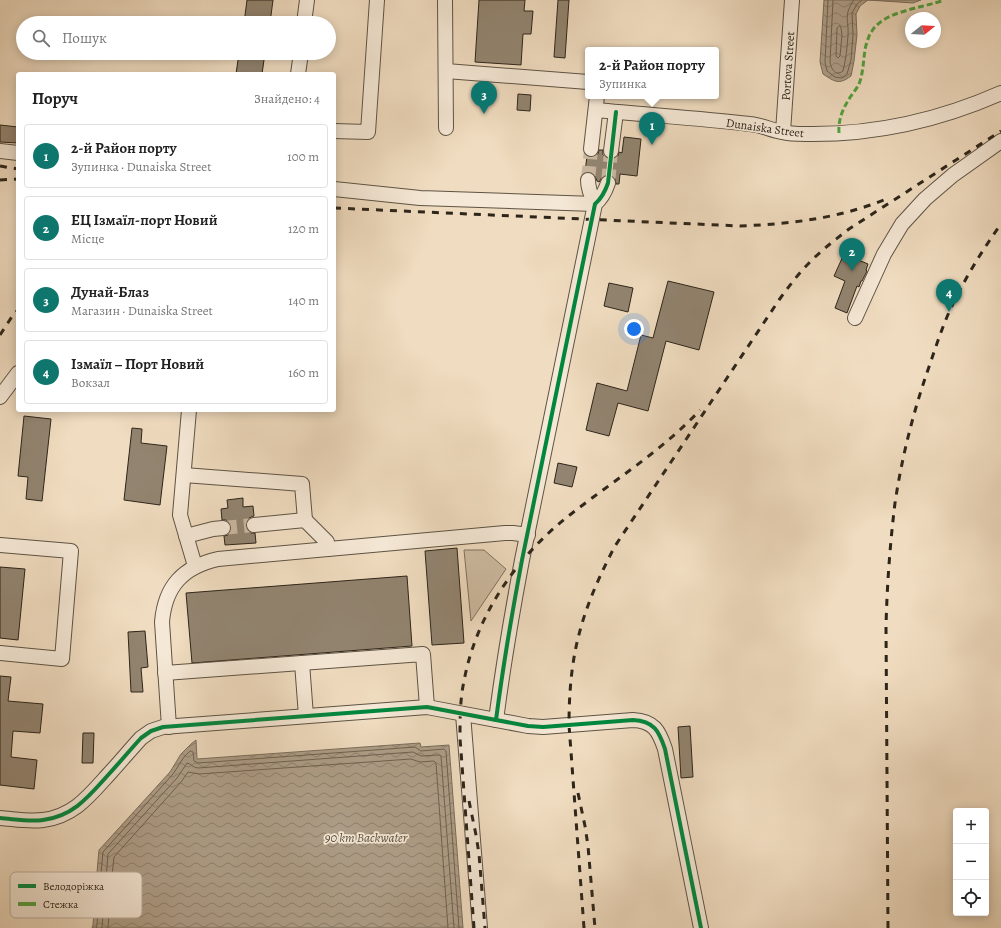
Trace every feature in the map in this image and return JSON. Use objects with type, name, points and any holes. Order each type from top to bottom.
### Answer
[{"type":"street","points":[[305,16],[307,0]]},
{"type":"street","points":[[336,131],[368,132],[377,0]]},
{"type":"street","points":[[445,0],[446,128]]},
{"type":"street","name":"Portova Street","points":[[783,132],[792,0]]},
{"type":"street","points":[[298,72],[300,60]]},
{"type":"street","points":[[446,71],[585,82]]},
{"type":"street","name":"Dunaiska Street","points":[[596,110],[752,124],[783,132],[805,134],[839,133],[884,128],[927,118],[955,111],[1001,93]]},
{"type":"street","points":[[591,149],[597,99]]},
{"type":"street","points":[[611,151],[616,112]]},
{"type":"street","points":[[855,318],[884,254],[902,224],[925,199],[947,180],[1001,141]]},
{"type":"street","points":[[0,151],[16,153]]},
{"type":"street","points":[[588,180],[588,189],[595,204]]},
{"type":"street","points":[[496,720],[512,613],[595,204],[601,198],[608,183]]},
{"type":"street","points":[[336,189],[420,198],[595,204]]},
{"type":"street","points":[[0,397],[16,376]]},
{"type":"street","points":[[189,412],[180,515],[195,566]]},
{"type":"street","points":[[184,475],[302,484],[305,520],[327,542],[328,549]]},
{"type":"street","points":[[254,525],[305,520]]},
{"type":"street","points":[[186,536],[213,528],[223,528]]},
{"type":"street","points":[[169,727],[162,622],[163,611],[170,590],[185,573],[195,566],[218,559],[509,533],[528,535]]},
{"type":"street","points":[[0,545],[71,551],[62,659],[0,653]]},
{"type":"street","points":[[165,673],[423,654],[427,708]]},
{"type":"street","points":[[302,663],[306,716]]},
{"type":"street","points":[[0,818],[43,820],[53,818],[70,811],[85,800],[141,738],[157,728],[427,708],[528,726],[543,727],[641,720],[648,722],[659,733],[664,749],[701,928]]},
{"type":"street","points":[[463,714],[480,928]]},
{"type":"shaded area","points":[[464,550],[484,550],[506,569],[471,621]]},
{"type":"water","points":[[824,0],[868,0],[860,6],[856,14],[857,35],[854,61],[851,76],[843,81],[834,81],[823,74],[820,62]]},
{"type":"water","points":[[868,0],[921,0],[913,3]]},
{"type":"water","name":"90 km Backwater","points":[[196,740],[197,759],[420,743],[421,747],[449,745],[463,928],[92,928],[94,918],[142,918],[142,872],[97,872],[99,850],[170,772],[181,754]]},
{"type":"building","points":[[247,0],[273,0],[271,16],[245,16]]},
{"type":"building","points":[[479,0],[525,0],[524,11],[533,11],[531,34],[523,34],[521,65],[475,62]]},
{"type":"building","points":[[558,0],[569,0],[565,58],[554,57]]},
{"type":"building","points":[[238,60],[264,60],[262,72],[236,72]]},
{"type":"building","points":[[518,94],[531,95],[530,111],[517,110]]},
{"type":"building","points":[[0,125],[16,127],[16,143],[0,142]]},
{"type":"building","points":[[624,137],[641,139],[637,176],[620,174],[619,184],[616,184],[615,178],[610,175],[603,176],[599,182],[592,173],[585,172],[587,156],[595,157],[599,150],[603,150],[603,155],[606,158],[615,159],[619,152],[622,153]]},
{"type":"building","points":[[844,254],[868,264],[867,271],[859,287],[857,286],[847,313],[835,308],[845,281],[834,276]]},
{"type":"building","points":[[668,281],[714,292],[699,350],[666,341],[648,411],[618,403],[609,436],[586,430],[597,383],[627,391],[641,335],[653,338]]},
{"type":"building","points":[[609,283],[633,288],[628,312],[604,306]]},
{"type":"building","points":[[24,416],[51,419],[42,501],[26,499],[28,477],[18,476]]},
{"type":"building","points":[[132,428],[142,429],[141,443],[167,446],[160,505],[124,500]]},
{"type":"building","points":[[558,463],[577,467],[572,487],[554,483]]},
{"type":"building","points":[[243,498],[243,507],[253,506],[254,516],[249,518],[246,525],[247,530],[251,533],[255,533],[256,543],[225,545],[224,536],[231,532],[231,528],[230,523],[226,520],[222,520],[221,509],[228,508],[227,500]]},
{"type":"building","points":[[457,548],[464,643],[432,645],[425,551]]},
{"type":"building","points":[[0,567],[25,569],[18,640],[0,638]]},
{"type":"building","points":[[407,576],[412,646],[192,663],[186,593]]},
{"type":"building","points":[[145,631],[148,667],[141,668],[143,692],[131,692],[128,632]]},
{"type":"building","points":[[0,676],[11,677],[8,701],[43,704],[40,733],[13,731],[11,757],[37,760],[34,789],[0,785]]},
{"type":"building","points":[[690,726],[693,777],[681,778],[678,727]]},
{"type":"building","points":[[83,733],[94,733],[93,763],[82,763]]},
{"type":"tunnel","points":[[588,180],[591,149]]},
{"type":"tunnel","points":[[608,183],[611,151]]},
{"type":"tunnel","points":[[223,528],[254,525]]},
{"type":"railway","points":[[584,928],[569,725],[570,687],[579,633],[595,589],[615,546],[779,300],[807,266],[825,248],[849,229],[1001,131]]},
{"type":"railway","points":[[0,166],[16,169]]},
{"type":"railway","points":[[0,180],[16,179]]},
{"type":"railway","points":[[336,208],[740,226],[778,224],[816,219],[853,211],[889,198]]},
{"type":"railway","points":[[888,928],[886,627],[889,565],[895,503],[901,468],[914,415],[942,330],[955,299],[967,277],[1001,224]]},
{"type":"railway","points":[[0,335],[16,312]]},
{"type":"railway","points":[[474,928],[460,724],[464,681],[470,657],[488,611],[515,570],[548,534],[566,518],[669,440],[700,410]]},
{"type":"railway","points":[[578,793],[588,846],[595,928]]},
{"type":"railway","points":[[469,801],[479,854],[485,928]]},
{"type":"marked path","points":[[839,133],[839,123],[843,109],[861,79],[866,45],[871,32],[885,19],[905,11],[944,0]]},
{"type":"cycle path","points":[[496,720],[522,560],[595,204],[603,195],[608,183],[616,112]]},
{"type":"cycle path","points":[[0,818],[38,821],[54,818],[64,814],[88,797],[141,738],[151,731],[163,727],[427,707],[528,726],[543,727],[633,720],[640,721],[646,722],[655,728],[665,749],[701,928]]},
{"type":"place","name":"Дунай-Блаз","points":[[484,114]]},
{"type":"place","name":"2-й Район порту","points":[[652,145]]},
{"type":"place","name":"ЕЦ Ізмаїл-порт Новий","points":[[852,271]]},
{"type":"place","name":"Ізмаїл – Порт Новий","points":[[949,312]]}]
